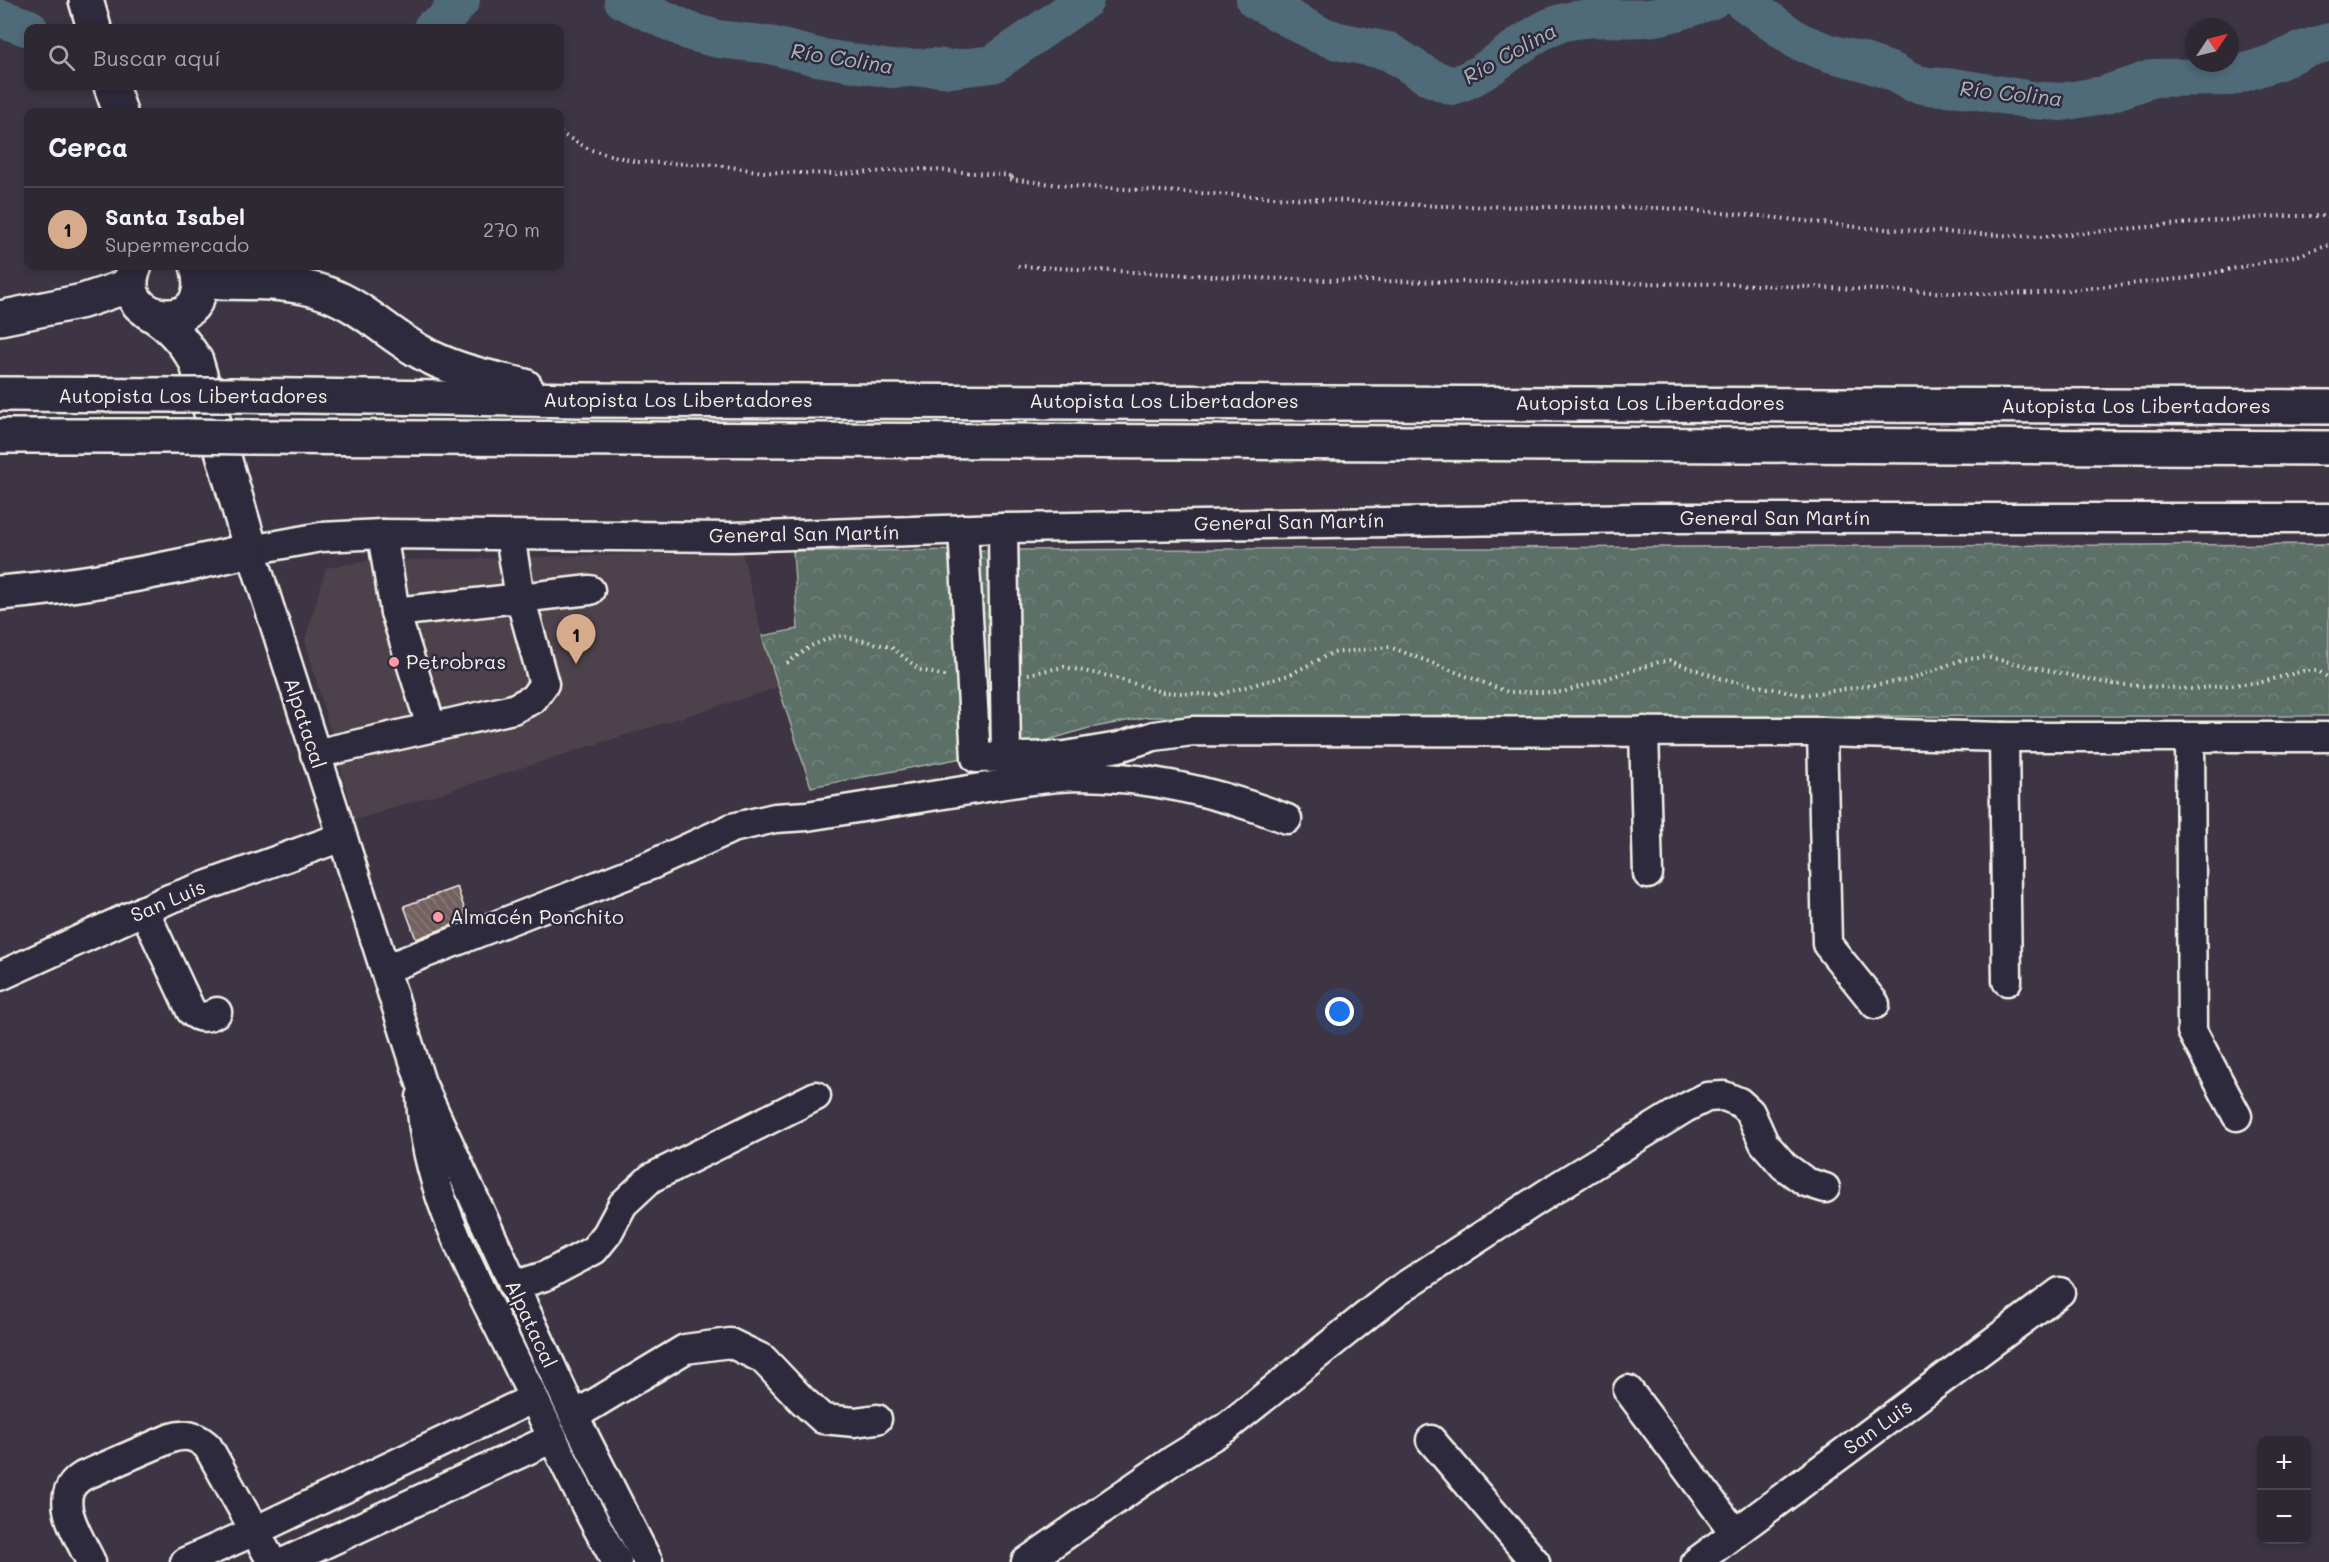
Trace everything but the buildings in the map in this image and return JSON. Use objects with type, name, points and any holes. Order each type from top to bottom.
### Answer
[{"type":"main road","points":[[86,0],[93,24]]},
{"type":"main road","points":[[0,318],[83,301],[133,275]]},
{"type":"main road","name":"Alpatacal","points":[[133,275],[136,301],[148,312],[164,321],[178,335],[196,361]]},
{"type":"main road","points":[[148,312],[167,317],[185,311],[192,305],[199,279],[289,284],[327,294],[359,309],[404,343],[443,363],[477,374],[582,400]]},
{"type":"main road","name":"Alpatacal","points":[[199,279],[196,361],[251,550]]},
{"type":"main road","name":"Autopista Los Libertadores","points":[[0,394],[582,400],[2329,407]]},
{"type":"main road","name":"Autopista Los Libertadores","points":[[0,436],[2329,448]]},
{"type":"main road","points":[[0,593],[132,576],[251,550]]},
{"type":"street","name":"General San Martín","points":[[251,550],[321,537],[382,534],[733,537],[1003,528],[1632,518],[2329,518]]},
{"type":"street","points":[[1003,528],[1006,758]]},
{"type":"street","points":[[963,530],[976,758],[1065,756],[1119,747],[1154,736],[1192,731],[1644,731],[1822,732],[2004,737],[2329,737]]},
{"type":"street","points":[[382,534],[395,612],[431,726]]},
{"type":"street","points":[[315,754],[513,709],[533,699],[544,684],[520,597],[510,536]]},
{"type":"street","name":"Alpatacal","points":[[251,550],[421,1083],[574,1416],[643,1551]]},
{"type":"street","points":[[395,612],[590,590]]},
{"type":"street","points":[[1644,731],[1648,874]]},
{"type":"street","points":[[1822,732],[1827,944],[1875,1004]]},
{"type":"street","points":[[2004,737],[2007,981]]},
{"type":"street","points":[[2190,738],[2192,1031],[2237,1116]]},
{"type":"street","points":[[385,969],[651,865],[732,828],[775,818],[807,816],[1035,780],[1079,776],[1169,785],[1206,792],[1245,803],[1287,819]]},
{"type":"street","name":"San Luis","points":[[0,976],[144,910],[215,881],[342,837]]},
{"type":"street","points":[[144,910],[191,1011],[200,1017],[206,1017],[217,1011]]},
{"type":"street","name":"Alpatacal","points":[[421,1083],[426,1145],[437,1190],[447,1217],[553,1438],[614,1557]]},
{"type":"street","points":[[513,1286],[545,1276],[594,1250],[607,1234],[623,1204],[651,1178],[816,1096]]},
{"type":"street","points":[[1026,1562],[1172,1461],[1227,1426],[1397,1291],[1557,1187],[1685,1108],[1707,1097],[1724,1096],[1739,1102],[1750,1112],[1764,1143],[1779,1161],[1806,1182],[1825,1188]]},
{"type":"street","points":[[447,1217],[450,1211],[461,1204],[475,1203]]},
{"type":"street","name":"San Luis","points":[[1696,1562],[2060,1292]]},
{"type":"street","points":[[574,1416],[685,1349],[730,1343],[763,1359],[823,1419],[855,1422],[877,1419]]},
{"type":"street","points":[[1628,1390],[1735,1533]]},
{"type":"street","points":[[185,1562],[534,1398]]},
{"type":"street","points":[[91,1562],[66,1507],[68,1491],[72,1485],[84,1476],[178,1436],[193,1437],[208,1447],[272,1562]]},
{"type":"street","points":[[285,1562],[553,1438]]},
{"type":"street","points":[[1431,1440],[1534,1562]]},
{"type":"street","points":[[614,1557],[628,1550],[643,1551]]},
{"type":"path","points":[[564,135],[591,150],[637,162],[718,165],[763,172],[840,174],[888,170],[952,171],[1014,176],[1009,179],[1069,186],[1439,206],[1661,208],[1866,228],[2039,237],[2224,220],[2329,216]]},
{"type":"path","points":[[1018,266],[1251,278],[1401,282],[1733,284],[1990,294],[2042,292],[2188,278],[2299,255],[2329,245]]},
{"type":"path","points":[[788,663],[811,646],[837,635],[891,647],[920,670],[941,677],[971,678]]},
{"type":"path","points":[[1005,678],[1064,667],[1113,677],[1161,692],[1216,695],[1289,675],[1332,652],[1390,646],[1508,692],[1563,692],[1659,662],[1670,661],[1723,679],[1804,695],[1908,680],[1961,660],[1986,657],[2111,684],[2192,689],[2262,682],[2303,670],[2318,671],[2329,678]]},
{"type":"shaded area","points":[[742,552],[762,636],[779,687],[355,820],[305,640],[326,568],[368,561]]},
{"type":"green space","points":[[2329,544],[2329,716],[1147,717],[1085,729],[1035,744],[811,787],[762,636],[798,629],[793,551]]},
{"type":"waterway","name":"Río Colina","points":[[441,24],[461,0]]},
{"type":"waterway","name":"Río Colina","points":[[623,0],[691,32],[718,39],[770,45],[817,57],[891,69],[933,67],[951,69],[993,64],[1085,0]]},
{"type":"waterway","name":"Río Colina","points":[[1255,0],[1318,34],[1338,41],[1388,51],[1429,77],[1452,86],[1466,81],[1490,67],[1525,41],[1561,23],[1597,18],[1654,17],[1712,0]]},
{"type":"waterway","name":"Río Colina","points":[[1741,0],[1798,41],[1893,72],[1910,82],[2032,100],[2061,102],[2104,95],[2154,78],[2231,77],[2329,42]]},
{"type":"waterway","name":"Río Colina","points":[[0,18],[24,26]]},
{"type":"place","name":"Petrobras","points":[[394,662]]},
{"type":"place","name":"Santa Isabel","points":[[576,664]]},
{"type":"place","name":"Almacén Ponchito","points":[[438,917]]}]
